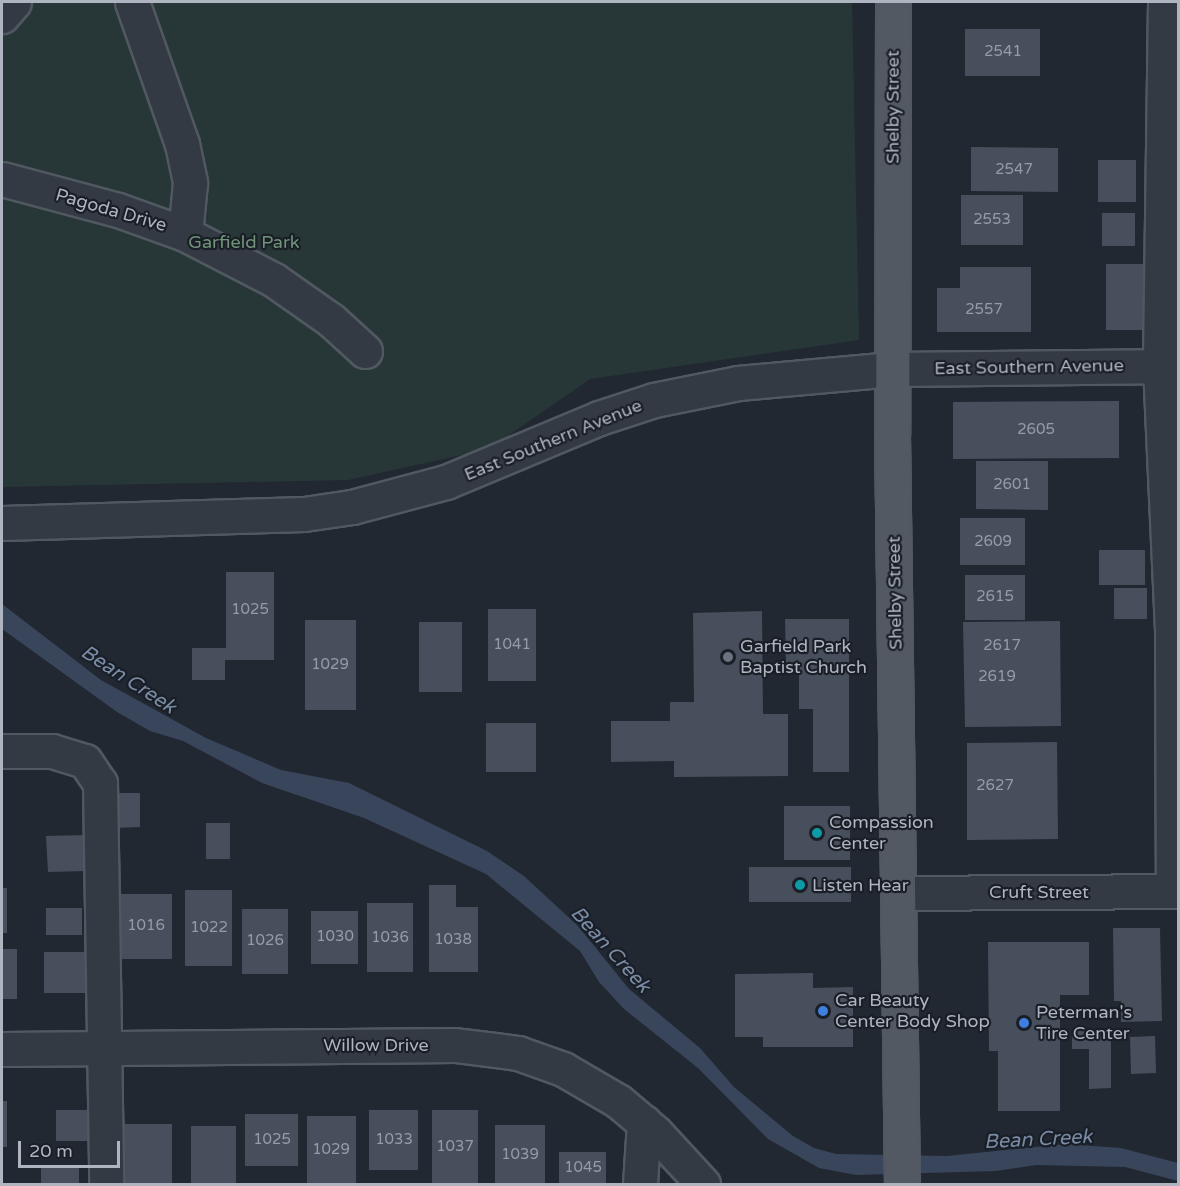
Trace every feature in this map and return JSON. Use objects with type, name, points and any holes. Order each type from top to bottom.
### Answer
[{"type":"main road","name":"Shelby Street","points":[[893,2],[892,369],[902,1185]]},
{"type":"street","points":[[2,16],[14,2]]},
{"type":"street","points":[[132,2],[182,144],[190,183],[185,234]]},
{"type":"street","points":[[1165,2],[1173,119],[1169,366],[1175,630],[1176,891]]},
{"type":"street","name":"Pagoda Drive","points":[[2,179],[118,210],[185,234],[274,280],[331,320],[365,351]]},
{"type":"street","name":"East Southern Avenue","points":[[2,523],[304,514],[352,507],[446,482],[598,418],[654,400],[738,383],[892,369],[1169,366]]},
{"type":"street","points":[[2,751],[52,751],[85,761],[100,783],[106,1185]]},
{"type":"street","name":"Cruft Street","points":[[899,893],[1176,891]]},
{"type":"street","name":"Willow Drive","points":[[2,1049],[471,1046],[518,1053],[563,1069],[618,1101],[644,1122],[703,1185]]},
{"type":"street","points":[[640,1185],[644,1122]]},
{"type":"green space","name":"Garfield Park","points":[[2,2],[852,2],[859,340],[590,379],[489,449],[348,480],[2,487]]},
{"type":"water","name":"Bean Creek","points":[[2,604],[101,680],[206,738],[281,770],[349,783],[487,851],[524,876],[578,926],[629,989],[700,1048],[734,1087],[793,1136],[814,1148],[836,1154],[947,1156],[1065,1144],[1121,1148],[1178,1163],[1178,1181],[1125,1167],[1036,1165],[996,1171],[856,1175],[819,1168],[768,1139],[698,1068],[624,1009],[599,982],[580,951],[486,874],[364,818],[262,783],[183,741],[150,731],[117,712],[2,629]]},
{"type":"building","points":[[965,29],[1040,29],[1040,76],[965,76]]},
{"type":"building","points":[[971,147],[1058,148],[1058,192],[971,191]]},
{"type":"building","points":[[1098,160],[1136,160],[1136,202],[1098,202]]},
{"type":"building","points":[[961,195],[1023,195],[1023,245],[961,245]]},
{"type":"building","points":[[1102,213],[1135,213],[1135,246],[1102,246]]},
{"type":"building","points":[[1106,264],[1152,264],[1152,330],[1106,330]]},
{"type":"building","points":[[960,267],[1031,267],[1031,332],[937,332],[937,288],[960,288]]},
{"type":"building","points":[[1119,401],[1119,458],[953,459],[953,402]]},
{"type":"building","points":[[976,461],[1048,461],[1048,510],[976,509]]},
{"type":"building","points":[[960,518],[1025,518],[1025,565],[960,565]]},
{"type":"building","points":[[1099,550],[1145,550],[1145,585],[1099,585]]},
{"type":"building","points":[[226,572],[274,572],[274,660],[225,660],[225,680],[192,680],[192,648],[226,648]]},
{"type":"building","points":[[965,575],[1025,575],[1025,620],[965,620]]},
{"type":"building","points":[[1114,588],[1147,588],[1147,619],[1114,619]]},
{"type":"building","points":[[488,609],[536,609],[536,681],[488,681]]},
{"type":"building","name":"Garfield Park Baptist Church","points":[[762,611],[763,714],[788,714],[788,776],[674,777],[674,761],[611,762],[611,721],[670,721],[670,702],[694,702],[693,613]]},
{"type":"building","points":[[785,619],[849,619],[849,772],[813,772],[813,709],[799,709],[799,668],[786,668]]},
{"type":"building","points":[[305,620],[356,620],[356,710],[305,710]]},
{"type":"building","points":[[1060,621],[1061,726],[965,727],[963,622]]},
{"type":"building","points":[[419,622],[462,622],[462,692],[419,692]]},
{"type":"building","points":[[486,723],[536,723],[536,772],[486,772]]},
{"type":"building","points":[[1057,742],[1058,839],[967,840],[967,743]]},
{"type":"building","points":[[115,793],[140,793],[140,827],[115,828]]},
{"type":"building","name":"Compassion Center","points":[[784,806],[850,806],[850,860],[784,860]]},
{"type":"building","points":[[206,823],[230,823],[230,859],[206,859]]},
{"type":"building","points":[[85,835],[86,871],[48,872],[46,836]]},
{"type":"building","name":"Listen Hear","points":[[749,867],[851,867],[851,902],[749,902]]},
{"type":"building","points":[[429,885],[456,885],[456,907],[478,907],[478,972],[429,972]]},
{"type":"building","points":[[2,888],[7,888],[7,933],[2,933]]},
{"type":"building","points":[[185,890],[232,890],[232,966],[185,966]]},
{"type":"building","points":[[120,894],[172,894],[172,959],[120,959]]},
{"type":"building","points":[[367,903],[413,903],[413,972],[367,972]]},
{"type":"building","points":[[46,908],[82,908],[82,935],[46,935]]},
{"type":"building","points":[[242,909],[288,909],[288,974],[242,974]]},
{"type":"building","points":[[311,911],[358,911],[358,964],[311,964]]},
{"type":"building","points":[[1113,928],[1160,928],[1162,1021],[1121,1022],[1121,1001],[1114,1001]]},
{"type":"building","name":"Peterman's Tire Center","points":[[988,942],[1089,942],[1089,995],[1060,995],[1060,1111],[998,1111],[998,1051],[989,1051]]},
{"type":"building","points":[[2,949],[17,949],[17,999],[2,999]]},
{"type":"building","points":[[44,952],[88,952],[88,993],[44,993]]},
{"type":"building","points":[[813,973],[813,988],[853,987],[853,1047],[763,1047],[763,1037],[735,1037],[735,974]]},
{"type":"building","points":[[1072,1031],[1111,1031],[1111,1088],[1089,1089],[1089,1049],[1072,1049]]},
{"type":"building","points":[[1155,1036],[1156,1073],[1131,1074],[1130,1037]]},
{"type":"building","points":[[2,1101],[7,1101],[7,1147],[2,1147]]},
{"type":"building","points":[[56,1110],[89,1110],[89,1141],[56,1141]]},
{"type":"building","points":[[369,1110],[418,1110],[418,1170],[369,1170]]},
{"type":"building","points":[[432,1110],[478,1110],[478,1184],[432,1184]]},
{"type":"building","points":[[245,1114],[298,1114],[298,1166],[245,1166]]},
{"type":"building","points":[[307,1116],[356,1116],[356,1184],[307,1184]]},
{"type":"building","points":[[117,1124],[172,1124],[172,1184],[117,1184]]},
{"type":"building","points":[[495,1125],[545,1125],[545,1184],[495,1184]]},
{"type":"building","points":[[191,1126],[236,1126],[236,1184],[191,1184]]},
{"type":"building","points":[[559,1152],[606,1152],[606,1184],[559,1184]]},
{"type":"building","points":[[41,1168],[79,1168],[79,1184],[41,1184]]},
{"type":"place","name":"Garfield Park Baptist Church","points":[[728,657]]},
{"type":"place","name":"Compassion Center","points":[[817,833]]},
{"type":"place","name":"Listen Hear","points":[[800,885]]},
{"type":"place","name":"Car Beauty Center Body Shop","points":[[823,1011]]},
{"type":"place","name":"Peterman's Tire Center","points":[[1024,1023]]}]
